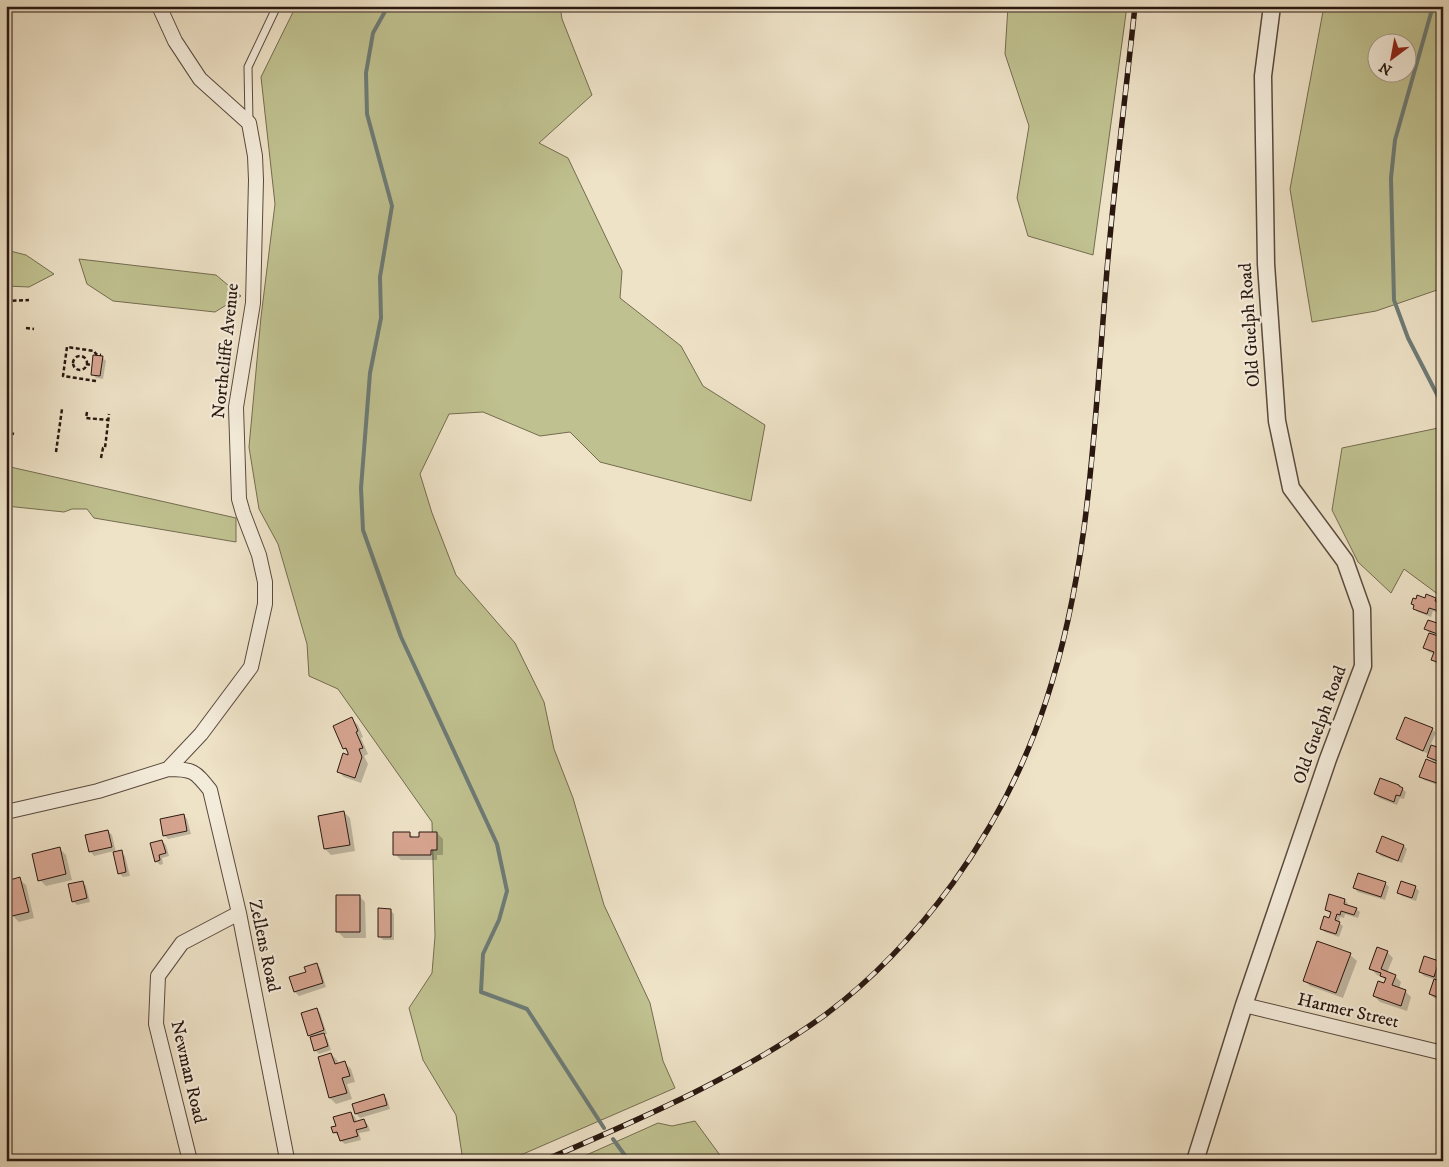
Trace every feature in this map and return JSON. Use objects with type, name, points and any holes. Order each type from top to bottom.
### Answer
[{"type":"street","points":[[159,6],[175,41],[200,79],[249,124]]},
{"type":"street","name":"Old Guelph Road","points":[[1195,1161],[1244,1005],[1328,759],[1363,666],[1362,609],[1345,561],[1291,488],[1277,421],[1266,264],[1263,76],[1272,6]]},
{"type":"street","name":"Northcliffe Avenue","points":[[6,812],[98,791],[168,769],[201,734],[251,667],[265,604],[265,582],[259,555],[239,499],[236,407],[253,303],[256,180],[255,156],[249,124]]},
{"type":"street","name":"Zellens Road","points":[[168,769],[186,769],[198,774],[210,790],[239,913],[287,1159]]},
{"type":"street","name":"Newman Road","points":[[190,1161],[156,1024],[158,976],[182,944],[239,913]]},
{"type":"street","name":"Harmer Street","points":[[1244,1005],[1443,1053]]},
{"type":"lane","points":[[249,124],[248,67],[277,6]]},
{"type":"path","points":[[6,301],[29,300]]},
{"type":"path","points":[[26,328],[34,329]]},
{"type":"path","points":[[96,381],[62,376],[67,347],[94,351],[96,354],[102,355]]},
{"type":"path","points":[[80,356],[81,349]]},
{"type":"path","points":[[73,362],[75,358],[80,356]]},
{"type":"path","points":[[79,370],[84,369],[86,364],[85,359],[80,356]]},
{"type":"path","points":[[64,362],[73,362]]},
{"type":"path","points":[[73,362],[74,367],[79,370]]},
{"type":"path","points":[[86,364],[92,365]]},
{"type":"path","points":[[78,378],[79,370]]},
{"type":"path","points":[[56,452],[62,409]]},
{"type":"path","points":[[87,412],[86,418],[108,420]]},
{"type":"path","points":[[102,458],[109,414]]},
{"type":"path","points":[[6,432],[14,434]]},
{"type":"green space","points":[[296,6],[560,6],[562,19],[592,95],[539,143],[568,158],[622,271],[620,298],[681,346],[703,386],[765,425],[751,501],[600,462],[570,432],[540,436],[483,412],[449,414],[420,474],[432,513],[456,575],[515,643],[544,702],[554,749],[573,798],[604,905],[650,1003],[663,1061],[675,1088],[507,1161],[463,1161],[456,1115],[423,1060],[409,1008],[432,973],[435,936],[432,822],[338,689],[309,676],[307,644],[278,544],[259,509],[249,447],[261,317],[275,204],[261,77]]},
{"type":"green space","points":[[1008,6],[1127,6],[1093,255],[1028,236],[1017,198],[1029,126],[1005,54]]},
{"type":"green space","points":[[1324,6],[1443,6],[1443,288],[1376,311],[1312,322],[1290,189]]},
{"type":"green space","points":[[6,250],[26,255],[54,274],[29,287],[6,286]]},
{"type":"green space","points":[[79,259],[216,275],[241,296],[215,312],[113,301],[87,284]]},
{"type":"green space","points":[[1443,427],[1443,598],[1404,569],[1391,593],[1358,562],[1332,510],[1342,448]]},
{"type":"green space","points":[[6,466],[236,518],[236,542],[94,518],[87,509],[72,509],[64,512],[6,506]]},
{"type":"green space","points":[[695,1121],[722,1158],[722,1161],[573,1161],[658,1123],[672,1126]]},
{"type":"building","points":[[93,355],[103,356],[100,376],[91,375]]},
{"type":"building","points":[[1426,594],[1436,598],[1435,601],[1442,603],[1439,611],[1429,608],[1427,614],[1413,609],[1414,605],[1411,604],[1413,598],[1416,599],[1417,595],[1425,598]]},
{"type":"building","points":[[1428,620],[1443,625],[1443,636],[1424,629]]},
{"type":"building","points":[[1429,633],[1438,636],[1437,639],[1443,641],[1443,664],[1431,660],[1434,652],[1423,648]]},
{"type":"building","points":[[352,717],[363,748],[359,749],[362,757],[355,778],[337,772],[343,753],[348,755],[348,753],[346,748],[343,749],[333,726]]},
{"type":"building","points":[[1405,717],[1433,728],[1423,751],[1396,739]]},
{"type":"building","points":[[1431,745],[1443,749],[1443,763],[1427,757]]},
{"type":"building","points":[[1426,759],[1443,766],[1443,785],[1419,777]]},
{"type":"building","points":[[1380,778],[1403,788],[1400,796],[1396,795],[1394,802],[1374,794]]},
{"type":"building","points":[[344,811],[350,845],[324,849],[318,816]]},
{"type":"building","points":[[184,814],[187,831],[163,836],[160,819]]},
{"type":"building","points":[[108,830],[112,847],[89,852],[85,835]]},
{"type":"building","points":[[393,832],[410,832],[410,837],[419,837],[419,832],[437,832],[437,850],[431,850],[431,855],[393,855]]},
{"type":"building","points":[[1382,836],[1404,845],[1398,861],[1376,852]]},
{"type":"building","points":[[162,840],[166,853],[159,855],[160,860],[155,862],[150,843]]},
{"type":"building","points":[[60,847],[66,874],[38,881],[32,854]]},
{"type":"building","points":[[122,850],[126,872],[118,874],[113,852]]},
{"type":"building","points":[[1358,873],[1386,882],[1381,897],[1353,888]]},
{"type":"building","points":[[9,876],[10,880],[20,877],[29,912],[12,916],[6,898],[6,877]]},
{"type":"building","points":[[83,881],[87,898],[72,902],[68,884]]},
{"type":"building","points":[[1401,881],[1416,886],[1412,898],[1397,893]]},
{"type":"building","points":[[1329,894],[1345,899],[1344,904],[1357,908],[1354,915],[1341,911],[1340,915],[1337,914],[1335,920],[1340,922],[1336,934],[1320,929],[1324,916],[1329,918],[1331,912],[1325,910]]},
{"type":"building","points":[[336,895],[360,895],[360,932],[336,932]]},
{"type":"building","points":[[378,908],[391,909],[391,937],[378,937]]},
{"type":"building","points":[[1317,941],[1351,953],[1336,993],[1303,981]]},
{"type":"building","points":[[1377,947],[1388,951],[1381,969],[1396,975],[1392,985],[1406,990],[1401,1006],[1373,996],[1378,981],[1384,983],[1386,978],[1380,976],[1381,973],[1369,969]]},
{"type":"building","points":[[1424,956],[1439,961],[1434,977],[1419,972]]},
{"type":"building","points":[[317,963],[323,983],[294,992],[289,977],[306,972],[304,967]]},
{"type":"building","points":[[1434,979],[1443,982],[1443,999],[1429,994]]},
{"type":"building","points":[[317,1008],[324,1030],[308,1036],[301,1013]]},
{"type":"building","points":[[324,1033],[328,1046],[314,1051],[310,1037]]},
{"type":"building","points":[[331,1053],[335,1064],[345,1061],[350,1076],[342,1078],[347,1093],[329,1098],[318,1057]]},
{"type":"building","points":[[384,1094],[387,1105],[355,1114],[352,1104]]},
{"type":"building","points":[[351,1112],[354,1122],[364,1119],[367,1127],[356,1130],[358,1136],[340,1141],[337,1132],[333,1133],[331,1127],[336,1126],[333,1117]]},
{"type":"building","points":[[6,1143],[10,1159],[6,1160]]},
{"type":"waterway","points":[[388,6],[373,33],[366,73],[367,114],[392,206],[380,277],[381,318],[370,373],[361,488],[363,530],[401,637],[497,844],[507,891],[499,920],[483,954],[481,992],[527,1009],[604,1128]]},
{"type":"waterway","points":[[1433,6],[1395,140],[1391,178],[1394,300],[1408,338],[1443,406]]},
{"type":"waterway","points":[[613,1139],[629,1161]]},
{"type":"railway","points":[[543,1161],[652,1113],[724,1077],[792,1037],[843,1001],[894,954],[925,919],[968,862],[1007,795],[1038,725],[1046,701],[1072,602],[1081,551],[1093,449],[1111,223],[1135,6]]}]
